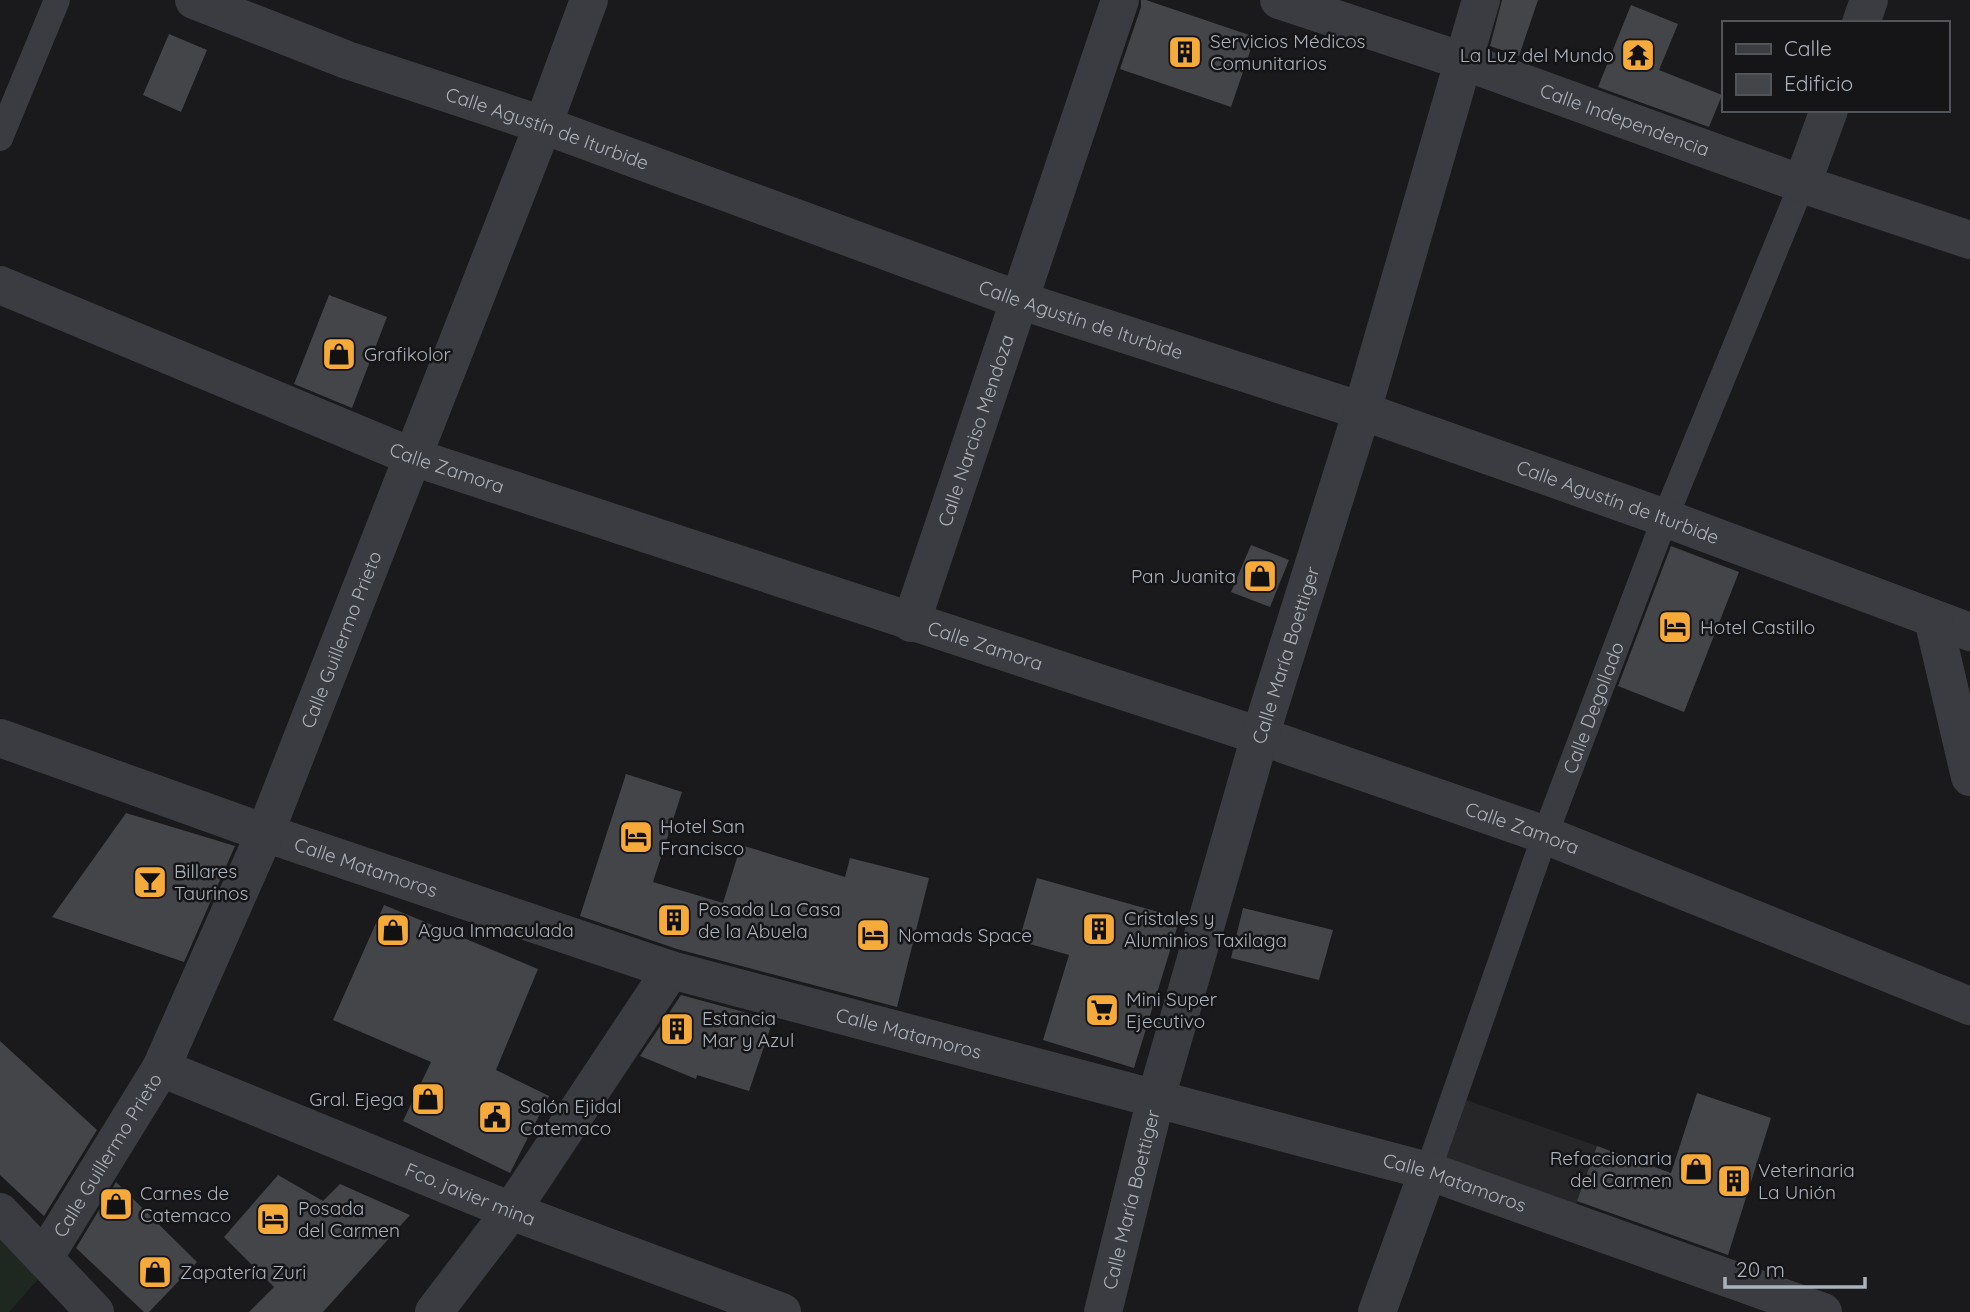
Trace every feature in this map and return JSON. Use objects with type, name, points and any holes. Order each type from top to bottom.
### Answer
[{"type":"street","name":"Calle Agustín de Iturbide","points":[[194,0],[347,60],[543,125],[1019,300],[1362,411],[1665,517],[1970,632]]},
{"type":"street","name":"Calle Guillermo Prieto","points":[[44,1258],[161,1068],[265,833],[543,125],[589,0]]},
{"type":"street","name":"Calle Narciso Mendoza","points":[[911,623],[1120,0]]},
{"type":"street","name":"Calle Independencia","points":[[1279,0],[1463,61],[1802,184],[1970,240]]},
{"type":"street","name":"Calle María Boettiger","points":[[1103,1312],[1156,1098],[1260,736],[1362,411],[1481,0]]},
{"type":"street","points":[[1862,21],[1869,0]]},
{"type":"street","name":"Calle Degollado","points":[[1802,184],[1828,112]]},
{"type":"street","name":"Calle Zamora","points":[[0,285],[413,457],[1260,736],[1545,835],[1970,1006]]},
{"type":"street","points":[[1933,619],[1970,777]]},
{"type":"street","name":"Calle Matamoros","points":[[0,738],[265,833],[671,970],[1428,1171],[1823,1312]]},
{"type":"street","points":[[434,1312],[512,1211],[671,970]]},
{"type":"street","name":"Fco. javier mina","points":[[161,1068],[512,1211],[782,1312]]},
{"type":"street","name":"Calle Degollado","points":[[1377,1312],[1428,1171]]},
{"type":"street","points":[[0,1212],[95,1312]]},
{"type":"lane","points":[[0,138],[57,0]]},
{"type":"lane","name":"Calle Degollado","points":[[1428,1171],[1545,835],[1665,517],[1802,184]]},
{"type":"shaded area","points":[[1466,1100],[1597,1146],[1575,1208],[1444,1163]]},
{"type":"shaded area","points":[[0,1237],[41,1276],[9,1312],[0,1312]]},
{"type":"building","name":"Servicios Médicos Comunitarios","points":[[1141,0],[1255,37],[1231,107],[1120,69]]},
{"type":"building","points":[[1502,0],[1538,0],[1519,56],[1490,46]]},
{"type":"building","name":"La Luz del Mundo","points":[[1631,5],[1678,24],[1659,70],[1722,95],[1709,127],[1598,87]]},
{"type":"building","points":[[169,34],[207,50],[181,112],[143,95]]},
{"type":"building","name":"Grafikolor","points":[[329,295],[387,317],[352,408],[294,384]]},
{"type":"building","name":"Pan Juanita","points":[[1251,545],[1289,560],[1270,607],[1231,592]]},
{"type":"building","name":"Hotel Castillo","points":[[1671,546],[1739,572],[1684,712],[1618,686]]},
{"type":"building","points":[[626,774],[682,792],[653,882],[723,903],[741,845],[845,877],[850,858],[929,878],[897,1007],[677,949],[580,916]]},
{"type":"building","name":"Billares Taurinos","points":[[126,813],[235,846],[184,962],[52,917]]},
{"type":"building","points":[[1037,878],[1180,918],[1134,1068],[1043,1040],[1069,955],[1019,941]]},
{"type":"building","points":[[384,905],[538,969],[496,1070],[549,1096],[510,1173],[403,1121],[431,1062],[333,1020]]},
{"type":"building","points":[[1243,908],[1333,930],[1319,980],[1231,958]]},
{"type":"building","points":[[681,995],[773,1020],[749,1091],[697,1075],[696,1079],[640,1056]]},
{"type":"building","points":[[0,1041],[97,1130],[44,1216],[0,1175]]},
{"type":"building","points":[[1697,1093],[1771,1118],[1728,1255],[1577,1201],[1597,1146],[1671,1173]]},
{"type":"building","points":[[278,1175],[323,1201],[340,1184],[410,1215],[323,1312],[249,1312],[274,1287],[224,1237]]},
{"type":"building","points":[[116,1182],[197,1262],[149,1312],[144,1312],[76,1248]]},
{"type":"place","name":"Servicios Médicos Comunitarios","points":[[1185,52]]},
{"type":"place","name":"La Luz del Mundo","points":[[1638,55]]},
{"type":"place","name":"Grafikolor","points":[[339,354]]},
{"type":"place","name":"Pan Juanita","points":[[1260,576]]},
{"type":"place","name":"Hotel Castillo","points":[[1675,627]]},
{"type":"place","name":"Hotel San Francisco","points":[[636,837]]},
{"type":"place","name":"Billares Taurinos","points":[[150,882]]},
{"type":"place","name":"Posada La Casa de la Abuela","points":[[674,920]]},
{"type":"place","name":"Cristales y Aluminios Taxilaga","points":[[1099,929]]},
{"type":"place","name":"Agua Inmaculada","points":[[393,930]]},
{"type":"place","name":"Nomads Space","points":[[873,935]]},
{"type":"place","name":"Mini Super Ejecutivo","points":[[1102,1010]]},
{"type":"place","name":"Estancia Mar y Azul","points":[[677,1029]]},
{"type":"place","name":"Gral. Ejega","points":[[428,1099]]},
{"type":"place","name":"Salón Ejidal Catemaco","points":[[495,1117]]},
{"type":"place","name":"Refaccionaria del Carmen","points":[[1696,1169]]},
{"type":"place","name":"Veterinaria La Unión","points":[[1734,1181]]},
{"type":"place","name":"Carnes de Catemaco","points":[[116,1204]]},
{"type":"place","name":"Posada del Carmen","points":[[273,1219]]},
{"type":"place","name":"Zapatería Zuri","points":[[155,1272]]}]
